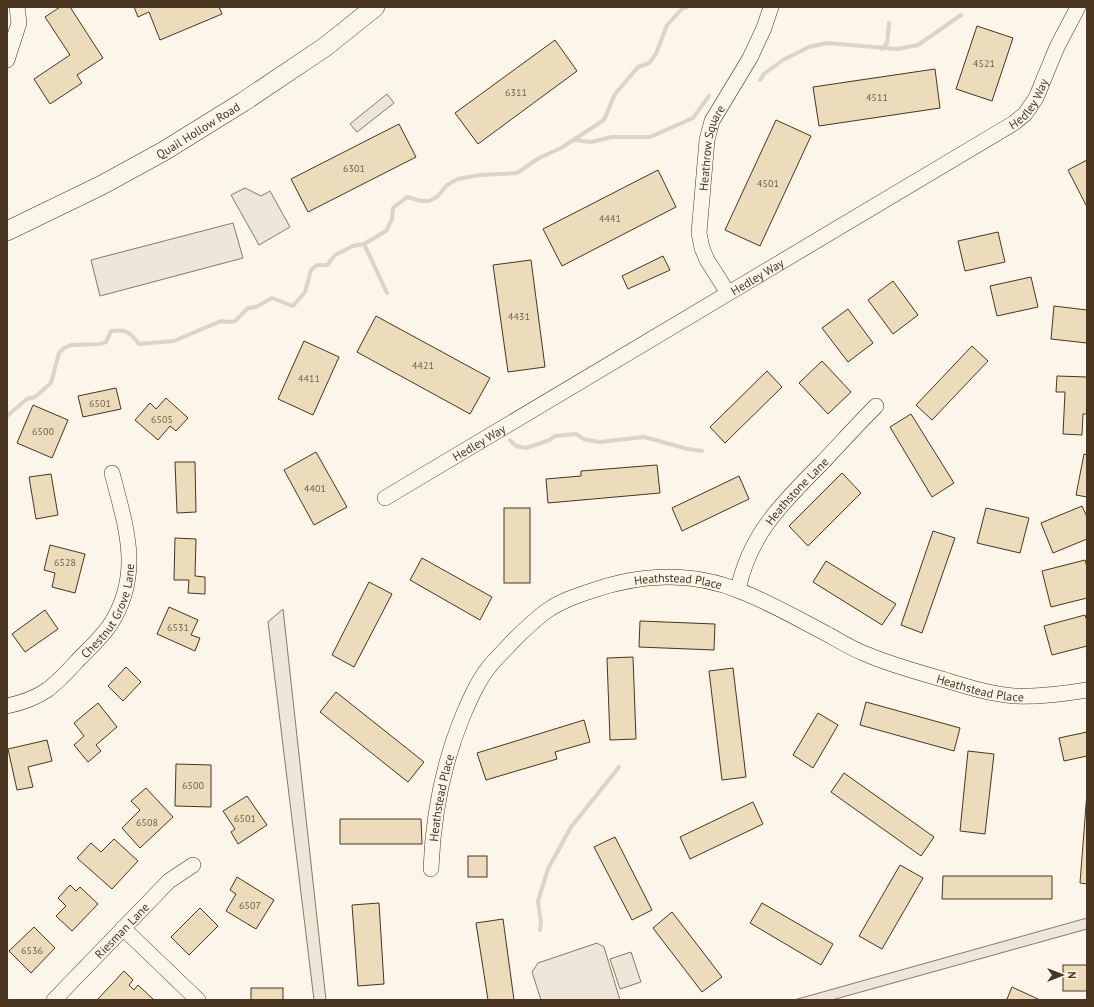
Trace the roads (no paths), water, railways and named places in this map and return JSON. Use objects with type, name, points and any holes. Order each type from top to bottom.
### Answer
[{"type":"main road","name":"Quail Hollow Road","points":[[7,231],[102,185],[171,147],[243,102],[325,47],[375,7]]},
{"type":"street","points":[[7,60],[19,23],[17,7]]},
{"type":"street","name":"Heathrow Square","points":[[728,293],[707,260],[702,248],[699,232],[707,140],[712,121],[750,58],[764,28],[771,7]]},
{"type":"street","name":"Hedley Way","points":[[385,498],[1019,119],[1025,114],[1036,98],[1057,47],[1078,7]]},
{"type":"street","name":"Heathstone Lane","points":[[738,590],[747,558],[766,524],[790,495],[876,406]]},
{"type":"street","name":"Chestnut Grove Lane","points":[[7,706],[24,702],[36,697],[57,683],[96,643],[110,626],[120,606],[127,585],[130,552],[127,530],[112,473]]},
{"type":"street","name":"Heathstead Place","points":[[431,869],[436,806],[445,769],[456,732],[468,703],[489,667],[536,619],[549,609],[570,598],[603,587],[642,578],[663,577],[694,578],[713,582],[738,590],[767,603],[866,654],[963,686],[1013,696],[1044,696],[1087,690]]},
{"type":"street","name":"Riesman Lane","points":[[54,1000],[169,881],[193,865]]},
{"type":"street","points":[[123,928],[198,1000]]},
{"type":"waterway","points":[[7,416],[27,399],[35,397],[51,383],[59,353],[64,348],[71,345],[100,344],[106,342],[111,331],[116,330],[127,332],[139,344],[174,341],[221,321],[235,321],[248,308],[256,307],[272,298],[293,306],[305,292],[311,270],[317,265],[327,265],[335,255],[353,246],[364,244],[386,231],[392,219],[393,208],[407,197],[421,201],[429,201],[437,197],[447,185],[458,179],[480,175],[517,173],[539,158],[561,148],[604,120],[615,94],[638,67],[649,63],[656,54],[667,25],[682,9],[687,7]]},
{"type":"waterway","points":[[760,80],[764,74],[783,60],[809,47],[827,43],[897,49],[918,45],[961,15]]},
{"type":"waterway","points":[[882,49],[887,43],[889,23]]},
{"type":"waterway","points":[[574,140],[591,142],[612,137],[650,137],[693,118],[709,96]]},
{"type":"waterway","points":[[364,244],[387,293]]},
{"type":"waterway","points":[[510,440],[516,446],[526,448],[550,440],[555,436],[576,434],[584,439],[599,442],[644,437],[688,449],[702,451]]},
{"type":"waterway","points":[[540,930],[541,923],[538,901],[548,869],[571,827],[619,767]]}]
